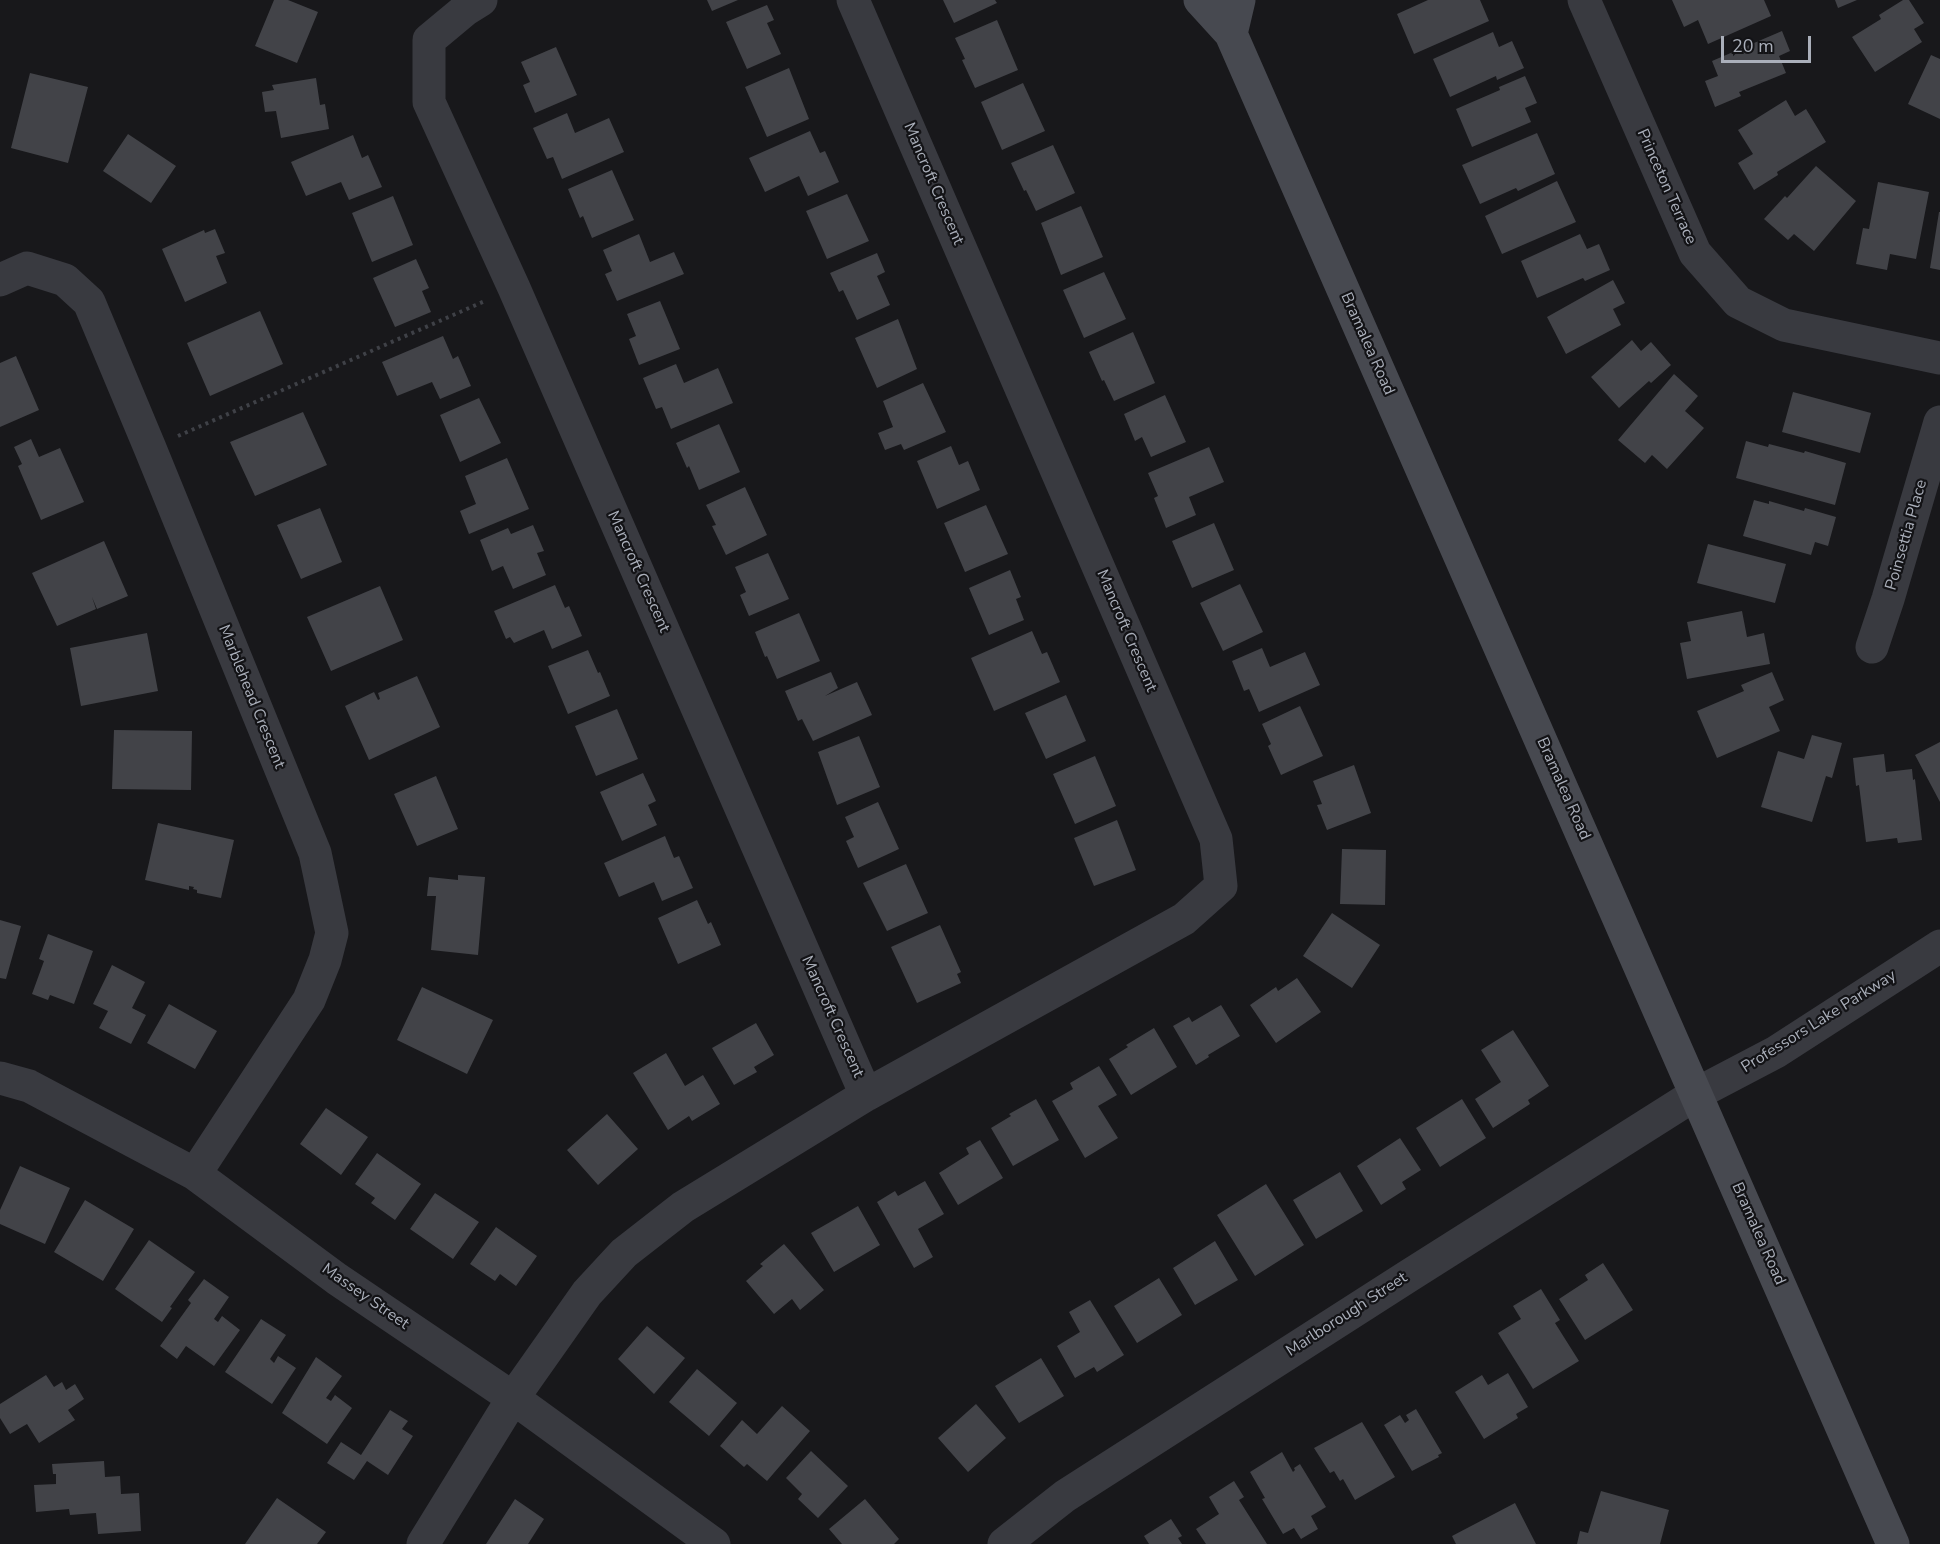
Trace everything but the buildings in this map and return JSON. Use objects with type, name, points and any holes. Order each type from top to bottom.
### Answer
[{"type":"main road","name":"Bramalea Road","points":[[1200,0],[1231,34],[1893,1544]]},
{"type":"main road","points":[[1231,34],[1239,0]]},
{"type":"street","name":"Mancroft Crescent","points":[[482,0],[465,10],[429,40],[429,102],[514,288],[866,1095]]},
{"type":"street","name":"Mancroft Crescent","points":[[423,1544],[513,1398],[587,1293],[624,1253],[683,1207],[866,1095],[1184,919],[1221,886],[1216,839],[854,0]]},
{"type":"street","name":"Princeton Terrace","points":[[1584,0],[1695,253],[1738,302],[1784,326],[1940,358]]},
{"type":"street","name":"Marblehead Crescent","points":[[0,280],[27,268],[65,280],[89,302],[315,853],[332,933],[325,960],[309,1000],[195,1174]]},
{"type":"street","name":"Poinsettia Place","points":[[1872,646],[1940,422]]},
{"type":"street","name":"Professors Lake Parkway","points":[[1696,1095],[1776,1052],[1940,946]]},
{"type":"street","name":"Massey Street","points":[[0,1078],[29,1086],[195,1174],[337,1279],[513,1398],[714,1544]]},
{"type":"street","name":"Marlborough Street","points":[[1004,1544],[1065,1496],[1696,1095]]},
{"type":"path","points":[[150,448],[514,288]]}]
